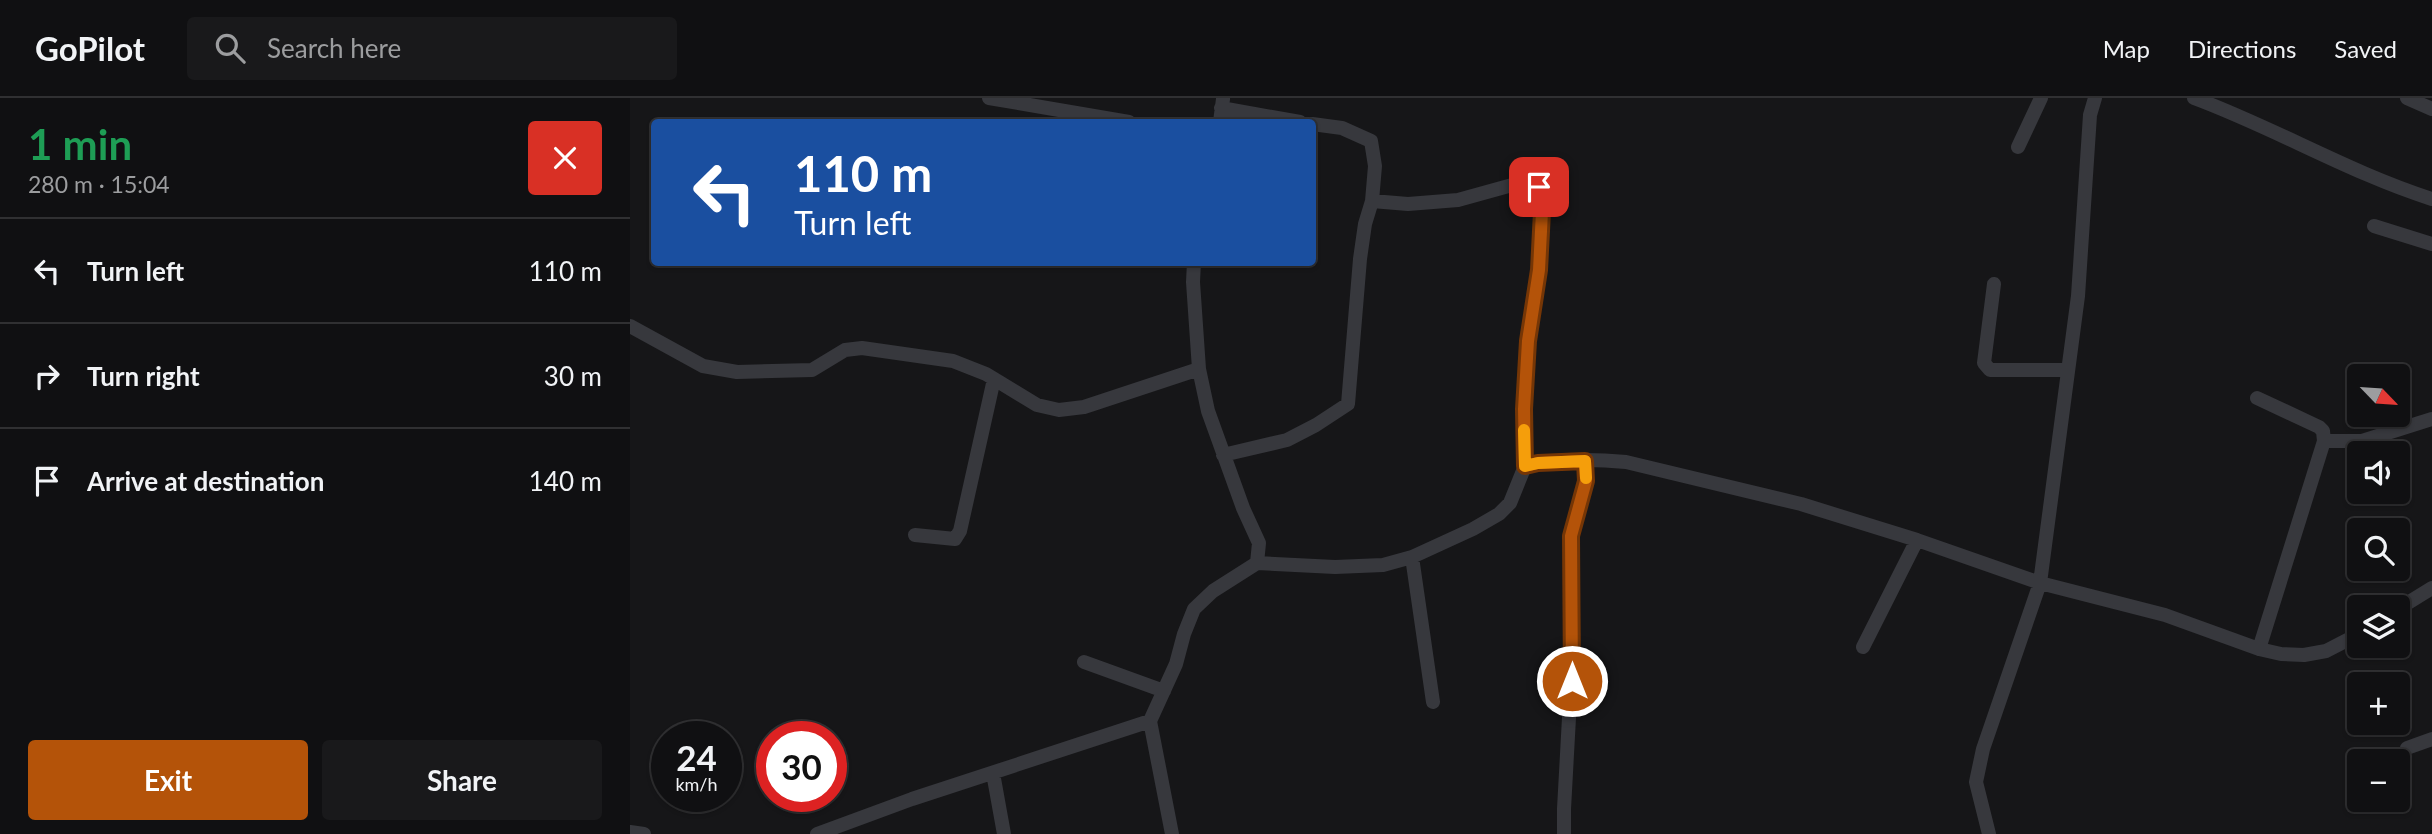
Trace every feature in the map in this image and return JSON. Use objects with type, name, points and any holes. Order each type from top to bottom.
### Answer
[{"type":"street","points":[[989,98],[1112,119]]},
{"type":"street","points":[[2018,147],[2040,98]]},
{"type":"street","points":[[1989,834],[1976,782],[1983,750],[2040,583],[2078,296],[2090,115],[2095,98]]},
{"type":"street","points":[[2194,98],[2238,114],[2394,187],[2432,199]]},
{"type":"street","points":[[2407,98],[2432,109]]},
{"type":"street","points":[[1221,109],[1282,119]]},
{"type":"street","points":[[1223,455],[1287,440],[1317,425],[1348,404],[1360,259],[1365,224],[1372,201],[1375,166],[1371,141],[1342,128],[1316,125]]},
{"type":"street","points":[[1172,834],[1150,721],[1176,664],[1194,609],[1213,592],[1257,564],[1298,567],[1371,566],[1412,557],[1499,514],[1510,503],[1525,466],[1524,409],[1528,341],[1539,270],[1543,192],[1539,187],[1523,182],[1458,200],[1408,204],[1372,201]]},
{"type":"street","points":[[2374,226],[2432,244]]},
{"type":"street","points":[[1194,266],[1199,369],[1208,411],[1223,455],[1259,543],[1257,564]]},
{"type":"street","points":[[1994,284],[1984,363],[1990,370],[2068,370]]},
{"type":"street","points":[[630,326],[703,366],[737,372],[812,370],[845,350],[862,348],[953,361],[995,379],[1037,405],[1059,410],[1084,407],[1199,369]]},
{"type":"street","points":[[915,535],[955,538],[960,531],[995,379]]},
{"type":"street","points":[[2256,398],[2319,428],[2323,431],[2324,441],[2259,649]]},
{"type":"street","points":[[2324,441],[2362,441],[2432,419]]},
{"type":"street","points":[[1525,466],[1585,461],[1626,462],[1801,503],[2040,583],[2165,615],[2259,649],[2281,654],[2304,655],[2326,651],[2347,640]]},
{"type":"street","points":[[1564,834],[1572,681],[1571,536],[1586,481],[1585,461]]},
{"type":"street","points":[[1863,647],[1917,540]]},
{"type":"street","points":[[1412,557],[1433,702]]},
{"type":"street","points":[[2410,602],[2432,588]]},
{"type":"street","points":[[1084,662],[1164,691]]},
{"type":"street","points":[[817,834],[912,799],[1150,721]]},
{"type":"street","points":[[2407,748],[2432,740]]},
{"type":"street","points":[[993,773],[1004,834]]},
{"type":"street","points":[[630,832],[644,834]]},
{"type":"slow traffic","points":[[1524,430],[1525,466],[1585,461],[1586,478]]},
{"type":"route","points":[[1539,187],[1543,192],[1539,270],[1528,341],[1524,409],[1525,466],[1585,461],[1586,481],[1571,536],[1572,681]]}]
